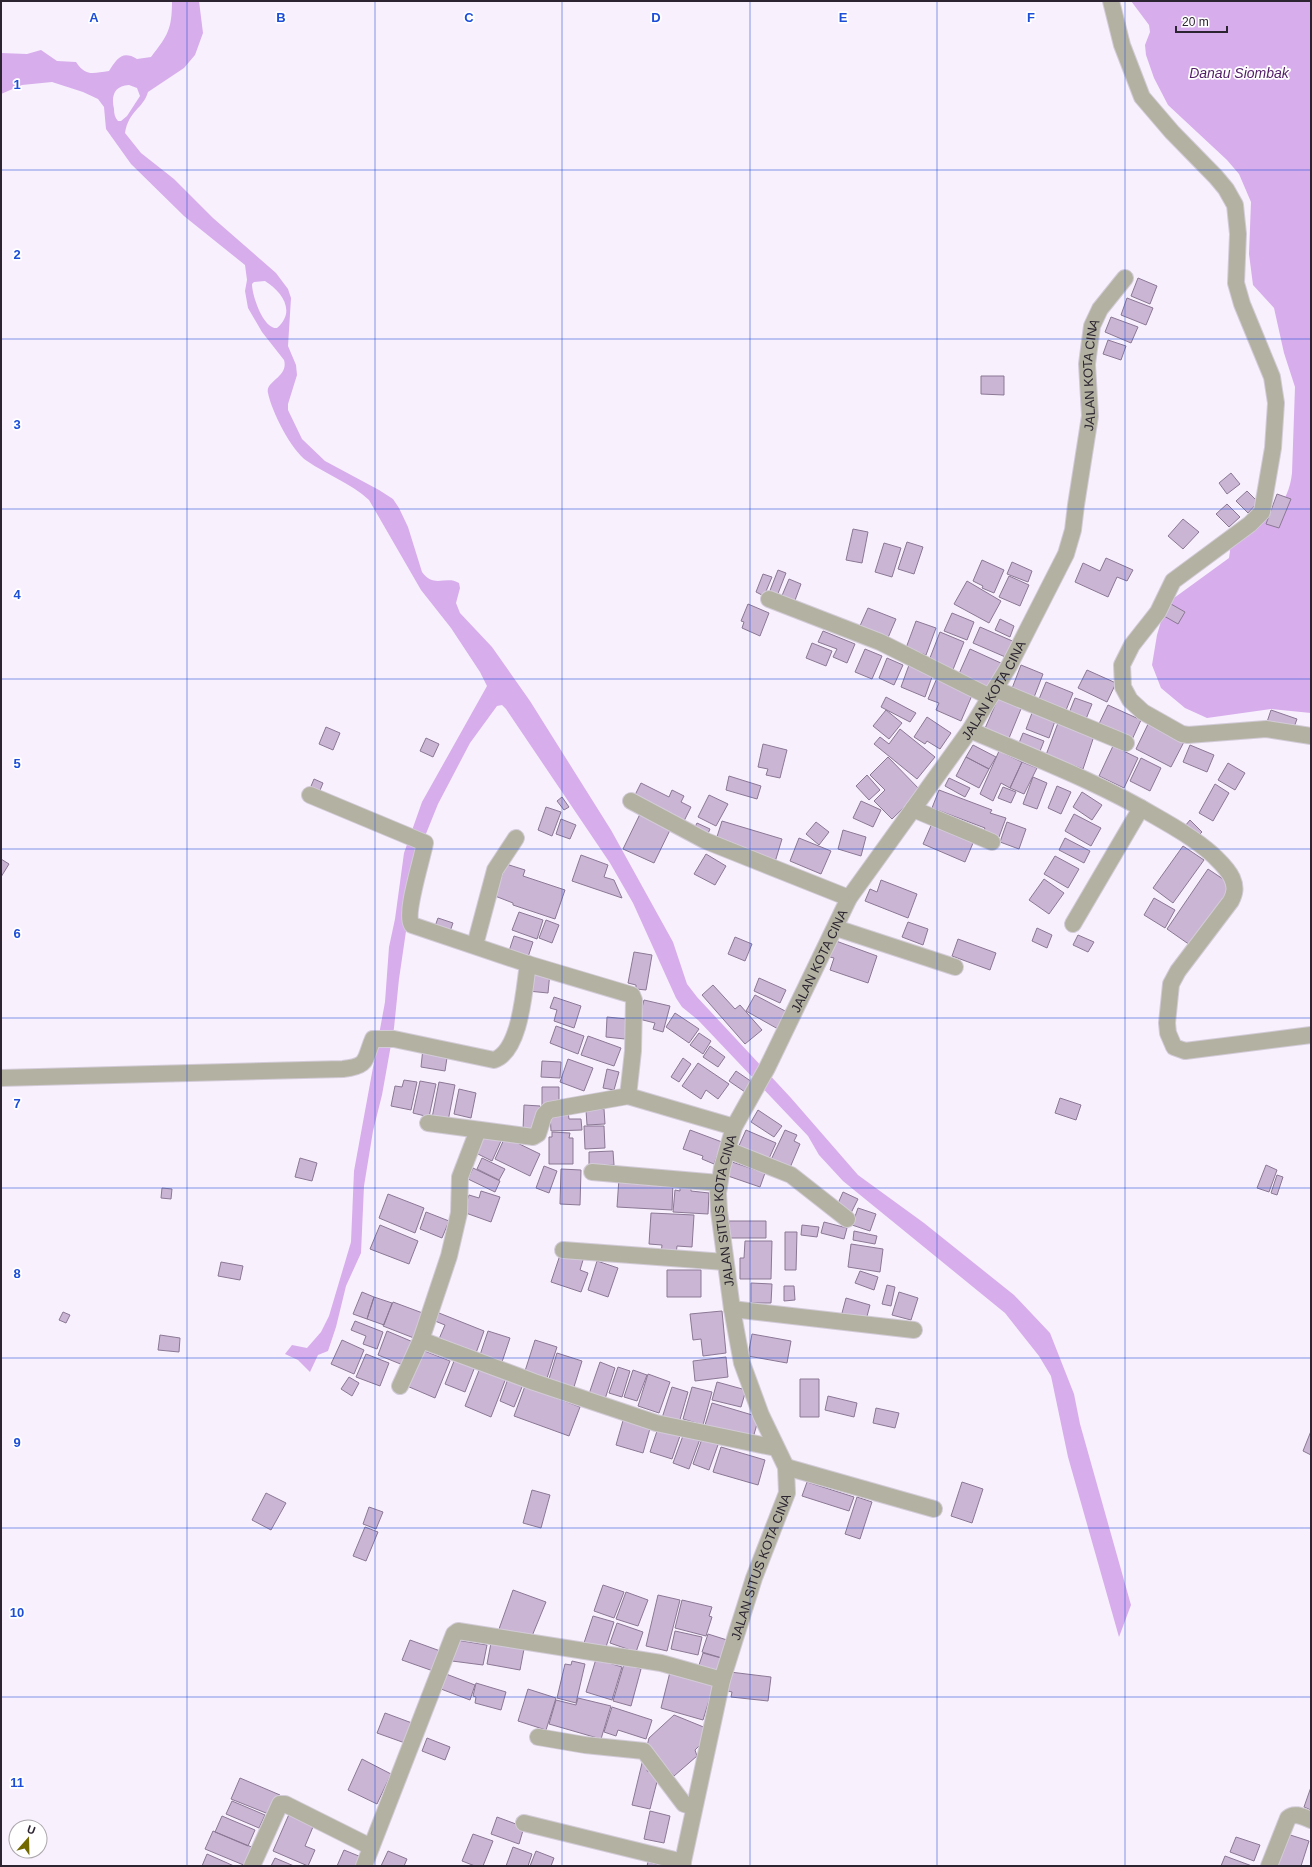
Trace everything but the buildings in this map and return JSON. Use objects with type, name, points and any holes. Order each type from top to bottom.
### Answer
[{"type":"street","points":[[1111,1],[1122,45],[1142,96],[1172,132],[1216,177],[1226,189],[1235,205],[1238,234],[1236,283],[1242,304],[1272,378],[1276,403],[1273,448],[1262,512],[1250,524],[1173,582],[1158,612],[1132,645],[1122,665],[1123,687],[1130,700],[1143,712],[1182,734],[1188,735],[1272,729],[1311,736]]},
{"type":"street","name":"JALAN KOTA CINA","points":[[756,1088],[836,928],[849,898],[970,730],[993,693],[1066,554],[1071,542],[1090,416],[1087,364],[1092,326],[1100,309],[1125,278]]},
{"type":"street","points":[[769,599],[880,642],[993,693],[1126,743]]},
{"type":"street","points":[[970,730],[1088,781],[1141,808],[1187,835],[1206,849],[1229,872],[1235,887],[1235,894],[1178,971],[1171,984],[1167,1023],[1168,1033],[1172,1043],[1181,1050],[1185,1051],[1311,1035]]},
{"type":"street","points":[[310,795],[425,843],[411,904],[411,923],[416,927],[475,945],[528,964],[632,995],[634,1000],[633,1051],[628,1096]]},
{"type":"street","points":[[631,801],[706,841],[849,898]]},
{"type":"street","points":[[1073,924],[1141,808]]},
{"type":"street","points":[[913,809],[992,842]]},
{"type":"street","points":[[475,945],[495,870],[516,838]]},
{"type":"street","points":[[836,928],[955,967]]},
{"type":"street","points":[[1,1078],[343,1069],[360,1067],[364,1063],[373,1039],[394,1039],[487,1060],[497,1059],[508,1050],[514,1037],[520,1017],[528,964]]},
{"type":"street","name":"JALAN SITUS KOTA CINA","points":[[682,1864],[722,1680],[754,1578],[787,1493],[786,1467],[761,1415],[742,1363],[732,1309],[719,1211],[719,1183],[734,1127],[756,1088]]},
{"type":"street","points":[[428,1123],[533,1137],[538,1134],[544,1115],[549,1110],[628,1096],[734,1127]]},
{"type":"street","points":[[400,1386],[421,1340],[449,1256],[459,1213],[460,1177],[478,1130]]},
{"type":"street","points":[[728,1150],[791,1175],[847,1219]]},
{"type":"street","points":[[592,1172],[719,1183]]},
{"type":"street","points":[[563,1250],[725,1262]]},
{"type":"street","points":[[732,1309],[914,1330]]},
{"type":"street","points":[[421,1340],[534,1382],[656,1423],[776,1448]]},
{"type":"street","points":[[786,1467],[934,1509]]},
{"type":"street","points":[[364,1866],[454,1634],[458,1631],[661,1663],[722,1680]]},
{"type":"street","points":[[538,1737],[585,1745],[644,1751],[684,1804],[694,1807]]},
{"type":"street","points":[[252,1866],[280,1804],[285,1804],[371,1847]]},
{"type":"street","points":[[1270,1866],[1288,1818],[1290,1816],[1297,1815],[1311,1820]]},
{"type":"street","points":[[524,1823],[682,1864]]},
{"type":"water","points":[[172,1],[199,1],[203,33],[195,55],[184,68],[148,92],[146,98],[130,119],[125,133],[141,153],[174,179],[213,218],[276,273],[288,289],[291,298],[288,346],[296,365],[297,375],[288,404],[288,410],[302,439],[325,461],[393,499],[408,527],[422,572],[431,580],[449,580],[459,583],[460,588],[456,603],[460,613],[492,647],[530,701],[611,830],[673,942],[687,984],[697,997],[791,1098],[858,1175],[924,1223],[1014,1295],[1050,1333],[1074,1394],[1080,1424],[1131,1605],[1119,1637],[1068,1457],[1051,1376],[1039,1356],[1005,1313],[843,1181],[819,1155],[808,1136],[698,1020],[682,1007],[676,998],[633,903],[610,863],[502,705],[497,706],[470,743],[438,804],[417,856],[399,979],[394,1028],[382,1095],[373,1131],[364,1186],[361,1253],[346,1286],[336,1327],[328,1351],[318,1355],[310,1372],[298,1360],[285,1354],[292,1345],[307,1348],[321,1332],[329,1316],[351,1242],[354,1171],[385,1002],[389,947],[395,919],[404,853],[422,802],[487,686],[480,672],[451,628],[421,590],[369,500],[355,489],[307,461],[301,456],[283,430],[270,401],[268,389],[283,371],[285,366],[284,360],[262,332],[248,308],[245,291],[247,280],[245,265],[184,216],[131,164],[106,129],[104,107],[98,99],[83,92],[52,82],[22,85],[1,94],[1,53],[27,54],[41,50],[57,61],[76,62],[83,70],[90,73],[109,71],[120,57],[127,55],[137,59],[151,57],[168,31],[171,18]],"holes":[[[129,85],[137,88],[140,96],[127,116],[121,121],[118,121],[114,114],[113,96],[120,87]],[[265,281],[281,296],[286,308],[286,315],[283,322],[277,328],[272,327],[263,317],[256,303],[252,289],[252,284],[254,282]]]},
{"type":"water","name":"Danau Siombak","points":[[1131,1],[1311,1],[1311,713],[1271,709],[1207,718],[1185,708],[1161,688],[1152,665],[1157,635],[1164,611],[1174,598],[1229,558],[1230,551],[1227,543],[1261,523],[1278,508],[1285,498],[1292,473],[1295,387],[1284,353],[1274,308],[1253,285],[1249,254],[1251,202],[1239,174],[1227,160],[1168,105],[1154,78],[1146,55],[1145,45],[1150,32],[1149,25]]}]
